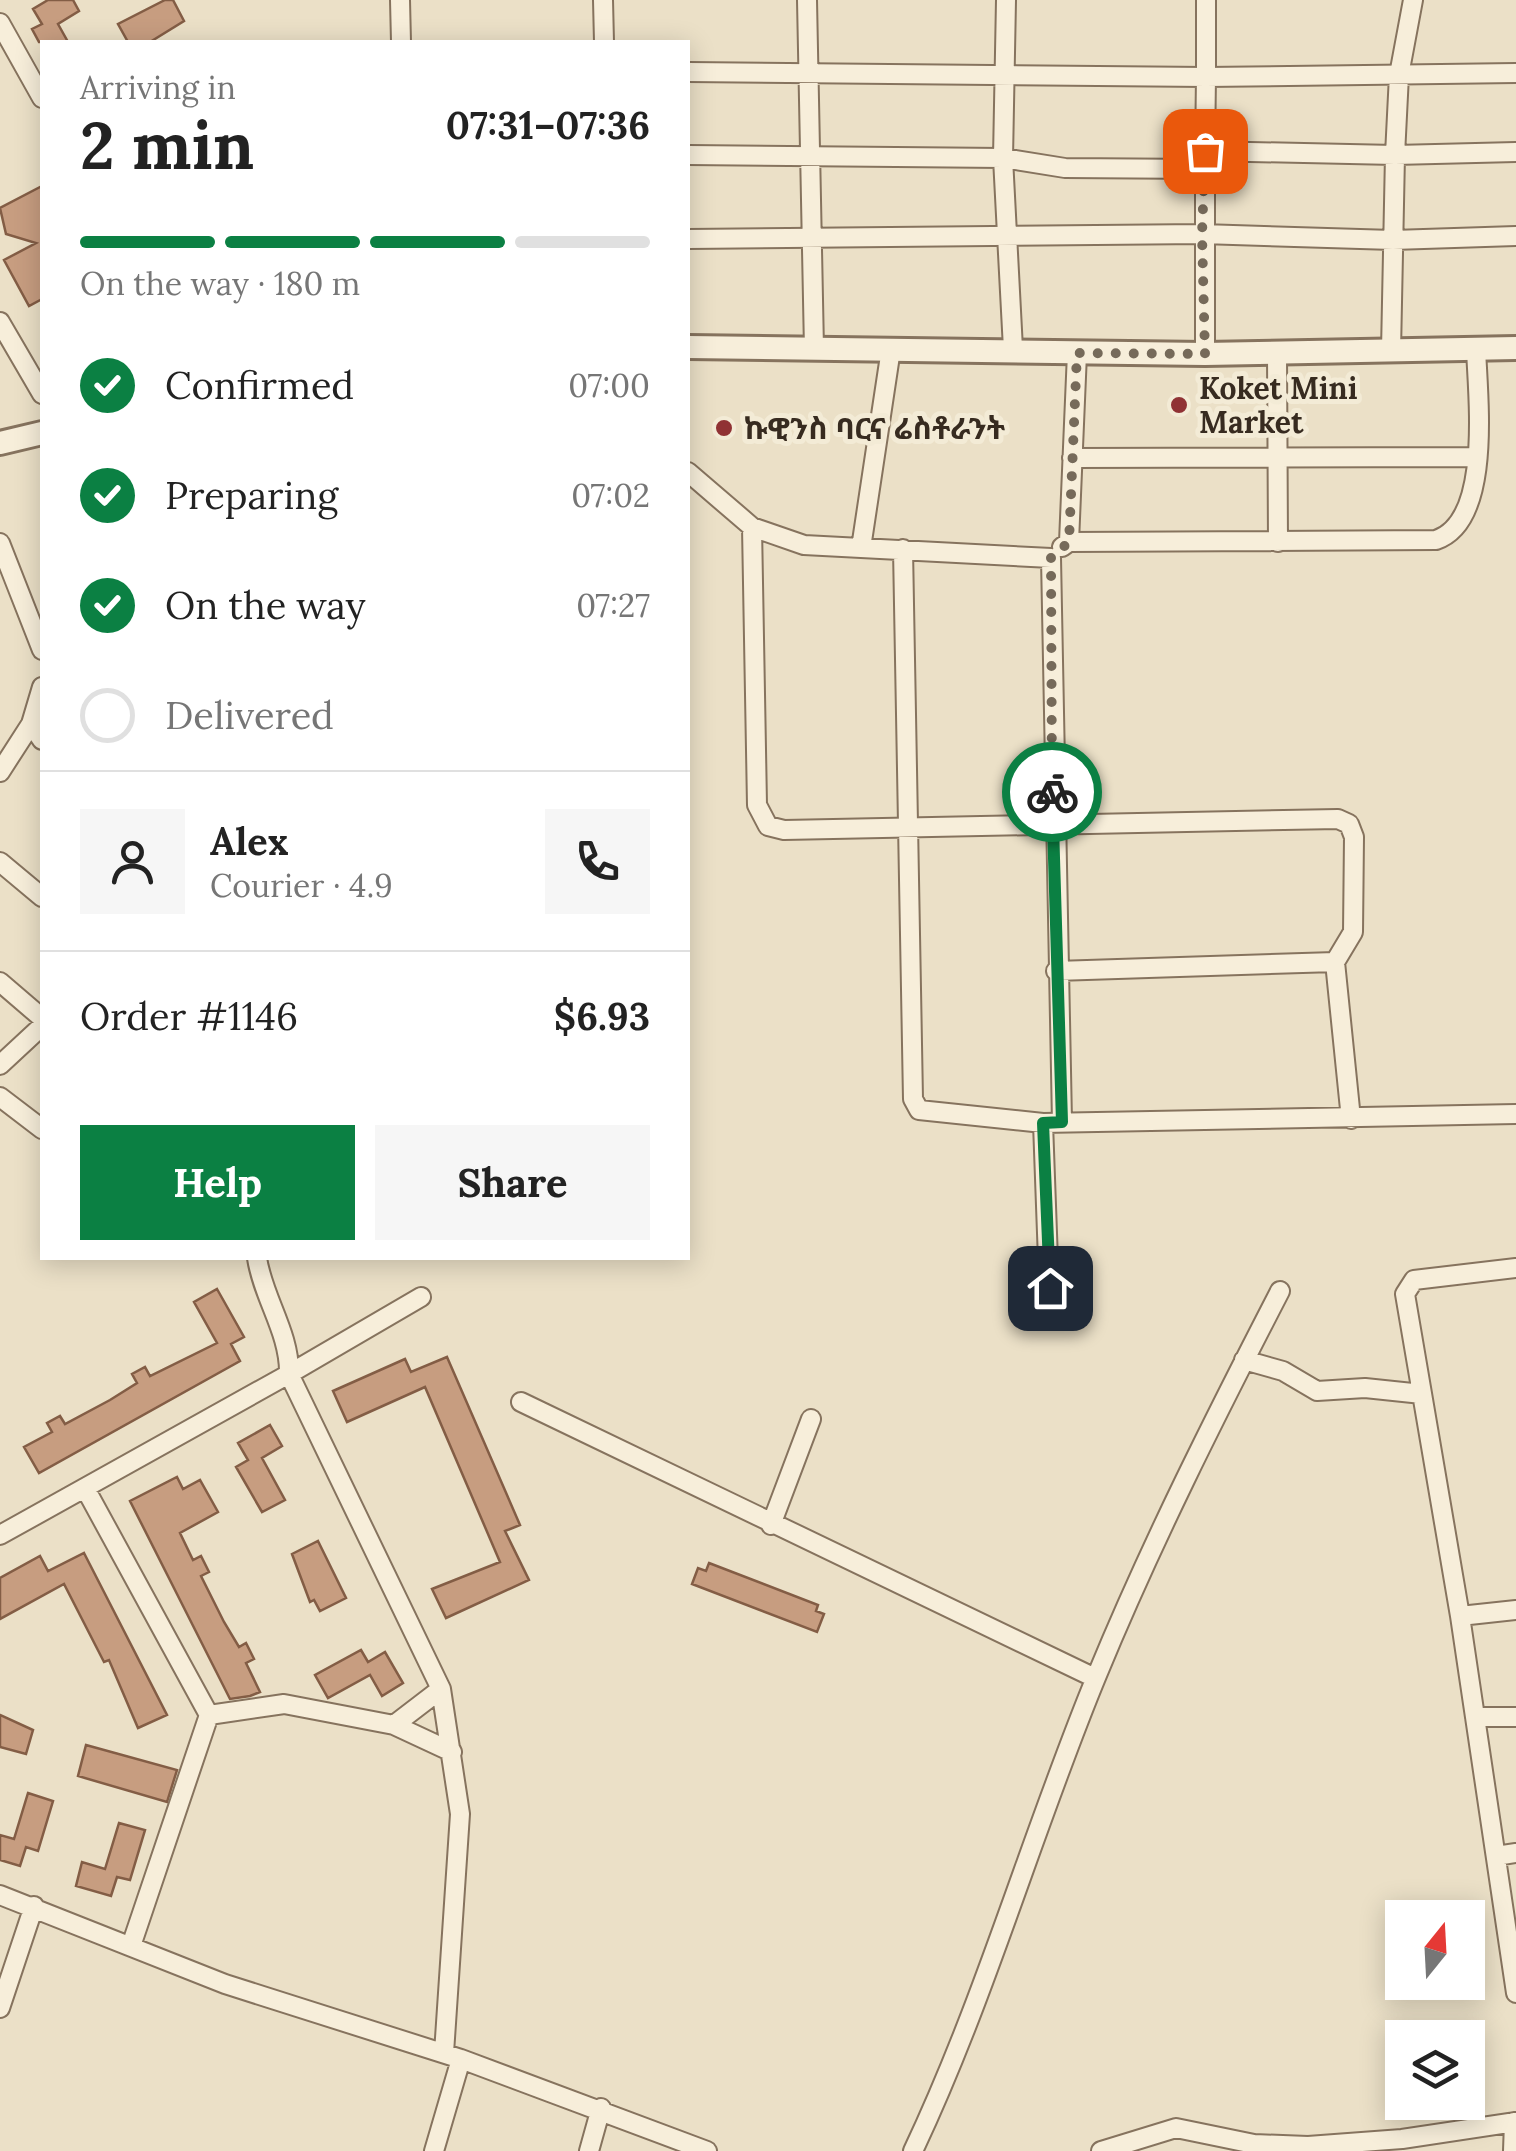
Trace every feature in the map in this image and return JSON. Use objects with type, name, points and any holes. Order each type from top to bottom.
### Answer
[{"type":"street","points":[[400,0],[400,40]]},
{"type":"street","points":[[604,0],[604,40]]},
{"type":"street","points":[[806,0],[814,349]]},
{"type":"street","points":[[1006,0],[1003,158],[1012,350]]},
{"type":"street","points":[[1205,354],[1202,234],[1206,0]]},
{"type":"street","points":[[1391,351],[1399,75],[1413,0]]},
{"type":"street","points":[[0,23],[40,94]]},
{"type":"street","points":[[690,72],[1206,77],[1516,72]]},
{"type":"street","points":[[690,155],[1003,158],[1065,168],[1205,160],[1516,152]]},
{"type":"street","points":[[690,239],[1202,234],[1393,240],[1516,236]]},
{"type":"street","points":[[0,322],[40,391]]},
{"type":"street","points":[[690,348],[1277,354],[1516,348]]},
{"type":"street","points":[[861,548],[891,349]]},
{"type":"street","points":[[690,474],[752,527],[804,545],[1051,558],[1069,542],[1436,540],[1452,535],[1468,509],[1476,457],[1476,349]]},
{"type":"street","points":[[1069,542],[1077,353]]},
{"type":"street","points":[[1277,354],[1278,542]]},
{"type":"street","points":[[0,444],[40,433]]},
{"type":"street","points":[[1072,458],[1476,457]]},
{"type":"street","points":[[752,527],[761,818],[784,830],[1052,822],[1338,820],[1349,824],[1354,837],[1352,932],[1335,962],[1350,1119]]},
{"type":"street","points":[[0,542],[40,645]]},
{"type":"street","points":[[904,548],[913,1099],[919,1110],[1052,1122],[1516,1114]]},
{"type":"street","points":[[1050,1288],[1056,971],[1051,558]]},
{"type":"street","points":[[0,772],[30,724],[40,693]]},
{"type":"street","points":[[30,724],[40,737]]},
{"type":"street","points":[[0,862],[40,895]]},
{"type":"street","points":[[1056,971],[1335,962]]},
{"type":"street","points":[[0,982],[40,1016]]},
{"type":"street","points":[[0,1065],[40,1028]]},
{"type":"street","points":[[0,1097],[40,1127]]},
{"type":"street","points":[[258,1260],[289,1354],[289,1374],[441,1689],[460,1814],[453,2056],[434,2151]]},
{"type":"street","points":[[1516,1268],[1414,1280],[1406,1286],[1516,1990]]},
{"type":"street","points":[[913,2151],[946,2083],[1096,1678],[1169,1509],[1280,1290]]},
{"type":"street","points":[[0,1535],[421,1297]]},
{"type":"street","points":[[1244,1360],[1283,1371],[1317,1392],[1365,1388],[1422,1394]]},
{"type":"street","points":[[521,1402],[770,1526],[1096,1678]]},
{"type":"street","points":[[770,1526],[811,1419]]},
{"type":"street","points":[[85,1488],[208,1715],[131,1946]]},
{"type":"street","points":[[1460,1616],[1516,1610]]},
{"type":"street","points":[[394,1725],[441,1689]]},
{"type":"street","points":[[208,1715],[284,1704],[394,1725],[452,1752]]},
{"type":"street","points":[[1475,1717],[1516,1717]]},
{"type":"street","points":[[1496,1856],[1516,1853]]},
{"type":"street","points":[[0,1894],[225,1984],[453,2056],[601,2108],[707,2151]]},
{"type":"street","points":[[0,2008],[34,1906]]},
{"type":"street","points":[[589,2151],[601,2108]]},
{"type":"street","points":[[1102,2151],[1176,2128],[1254,2144],[1308,2146],[1402,2139],[1515,2122],[1513,2151]]},
{"type":"building","points":[[48,0],[73,0],[79,11],[58,24],[67,40],[39,42],[32,29],[42,24],[33,9]]},
{"type":"building","points":[[165,0],[173,0],[184,21],[153,40],[127,40],[118,24]]},
{"type":"building","points":[[40,187],[40,300],[29,306],[4,260],[36,243],[6,234],[0,208]]},
{"type":"building","points":[[217,1289],[244,1337],[231,1344],[240,1361],[39,1473],[24,1447],[52,1432],[47,1423],[60,1416],[65,1424],[110,1400],[137,1383],[132,1374],[145,1367],[150,1376],[217,1343],[194,1302]]},
{"type":"building","points":[[447,1357],[520,1525],[505,1531],[529,1580],[446,1618],[432,1589],[500,1562],[425,1387],[347,1422],[333,1391],[405,1359],[411,1372]]},
{"type":"building","points":[[270,1425],[282,1446],[262,1458],[285,1500],[262,1512],[236,1467],[248,1460],[238,1443]]},
{"type":"building","points":[[177,1477],[183,1489],[200,1480],[218,1512],[180,1533],[193,1560],[201,1556],[209,1572],[201,1576],[224,1622],[239,1647],[246,1643],[254,1659],[246,1663],[260,1692],[250,1696],[230,1699],[130,1501]]},
{"type":"building","points":[[318,1541],[346,1598],[320,1611],[314,1600],[310,1602],[292,1554]]},
{"type":"building","points":[[84,1553],[167,1715],[138,1728],[109,1660],[104,1662],[64,1584],[0,1619],[0,1578],[40,1556],[48,1571]]},
{"type":"building","points":[[709,1563],[818,1605],[816,1611],[824,1614],[817,1632],[692,1584],[698,1568],[706,1571]]},
{"type":"building","points":[[361,1650],[368,1662],[385,1652],[403,1683],[382,1696],[370,1675],[328,1698],[315,1675]]},
{"type":"building","points":[[0,1715],[33,1730],[26,1754],[0,1747]]},
{"type":"building","points":[[86,1745],[177,1770],[167,1802],[78,1776]]},
{"type":"building","points":[[28,1793],[53,1801],[38,1851],[26,1847],[20,1866],[0,1860],[0,1835],[14,1839]]},
{"type":"building","points":[[119,1823],[145,1830],[130,1880],[117,1877],[111,1896],[76,1886],[82,1862],[105,1869]]},
{"type":"way so far","points":[[1052,792],[1051,558],[1069,542],[1077,353],[1205,354],[1205,151]]},
{"type":"place","name":"Koket Mini Market","points":[[1179,405]]},
{"type":"place","name":"ኩዊንስ ባርና ሬስቶራንት","points":[[724,428]]},
{"type":"route","points":[[1050,1288],[1043,1123],[1062,1122],[1052,792]]}]
